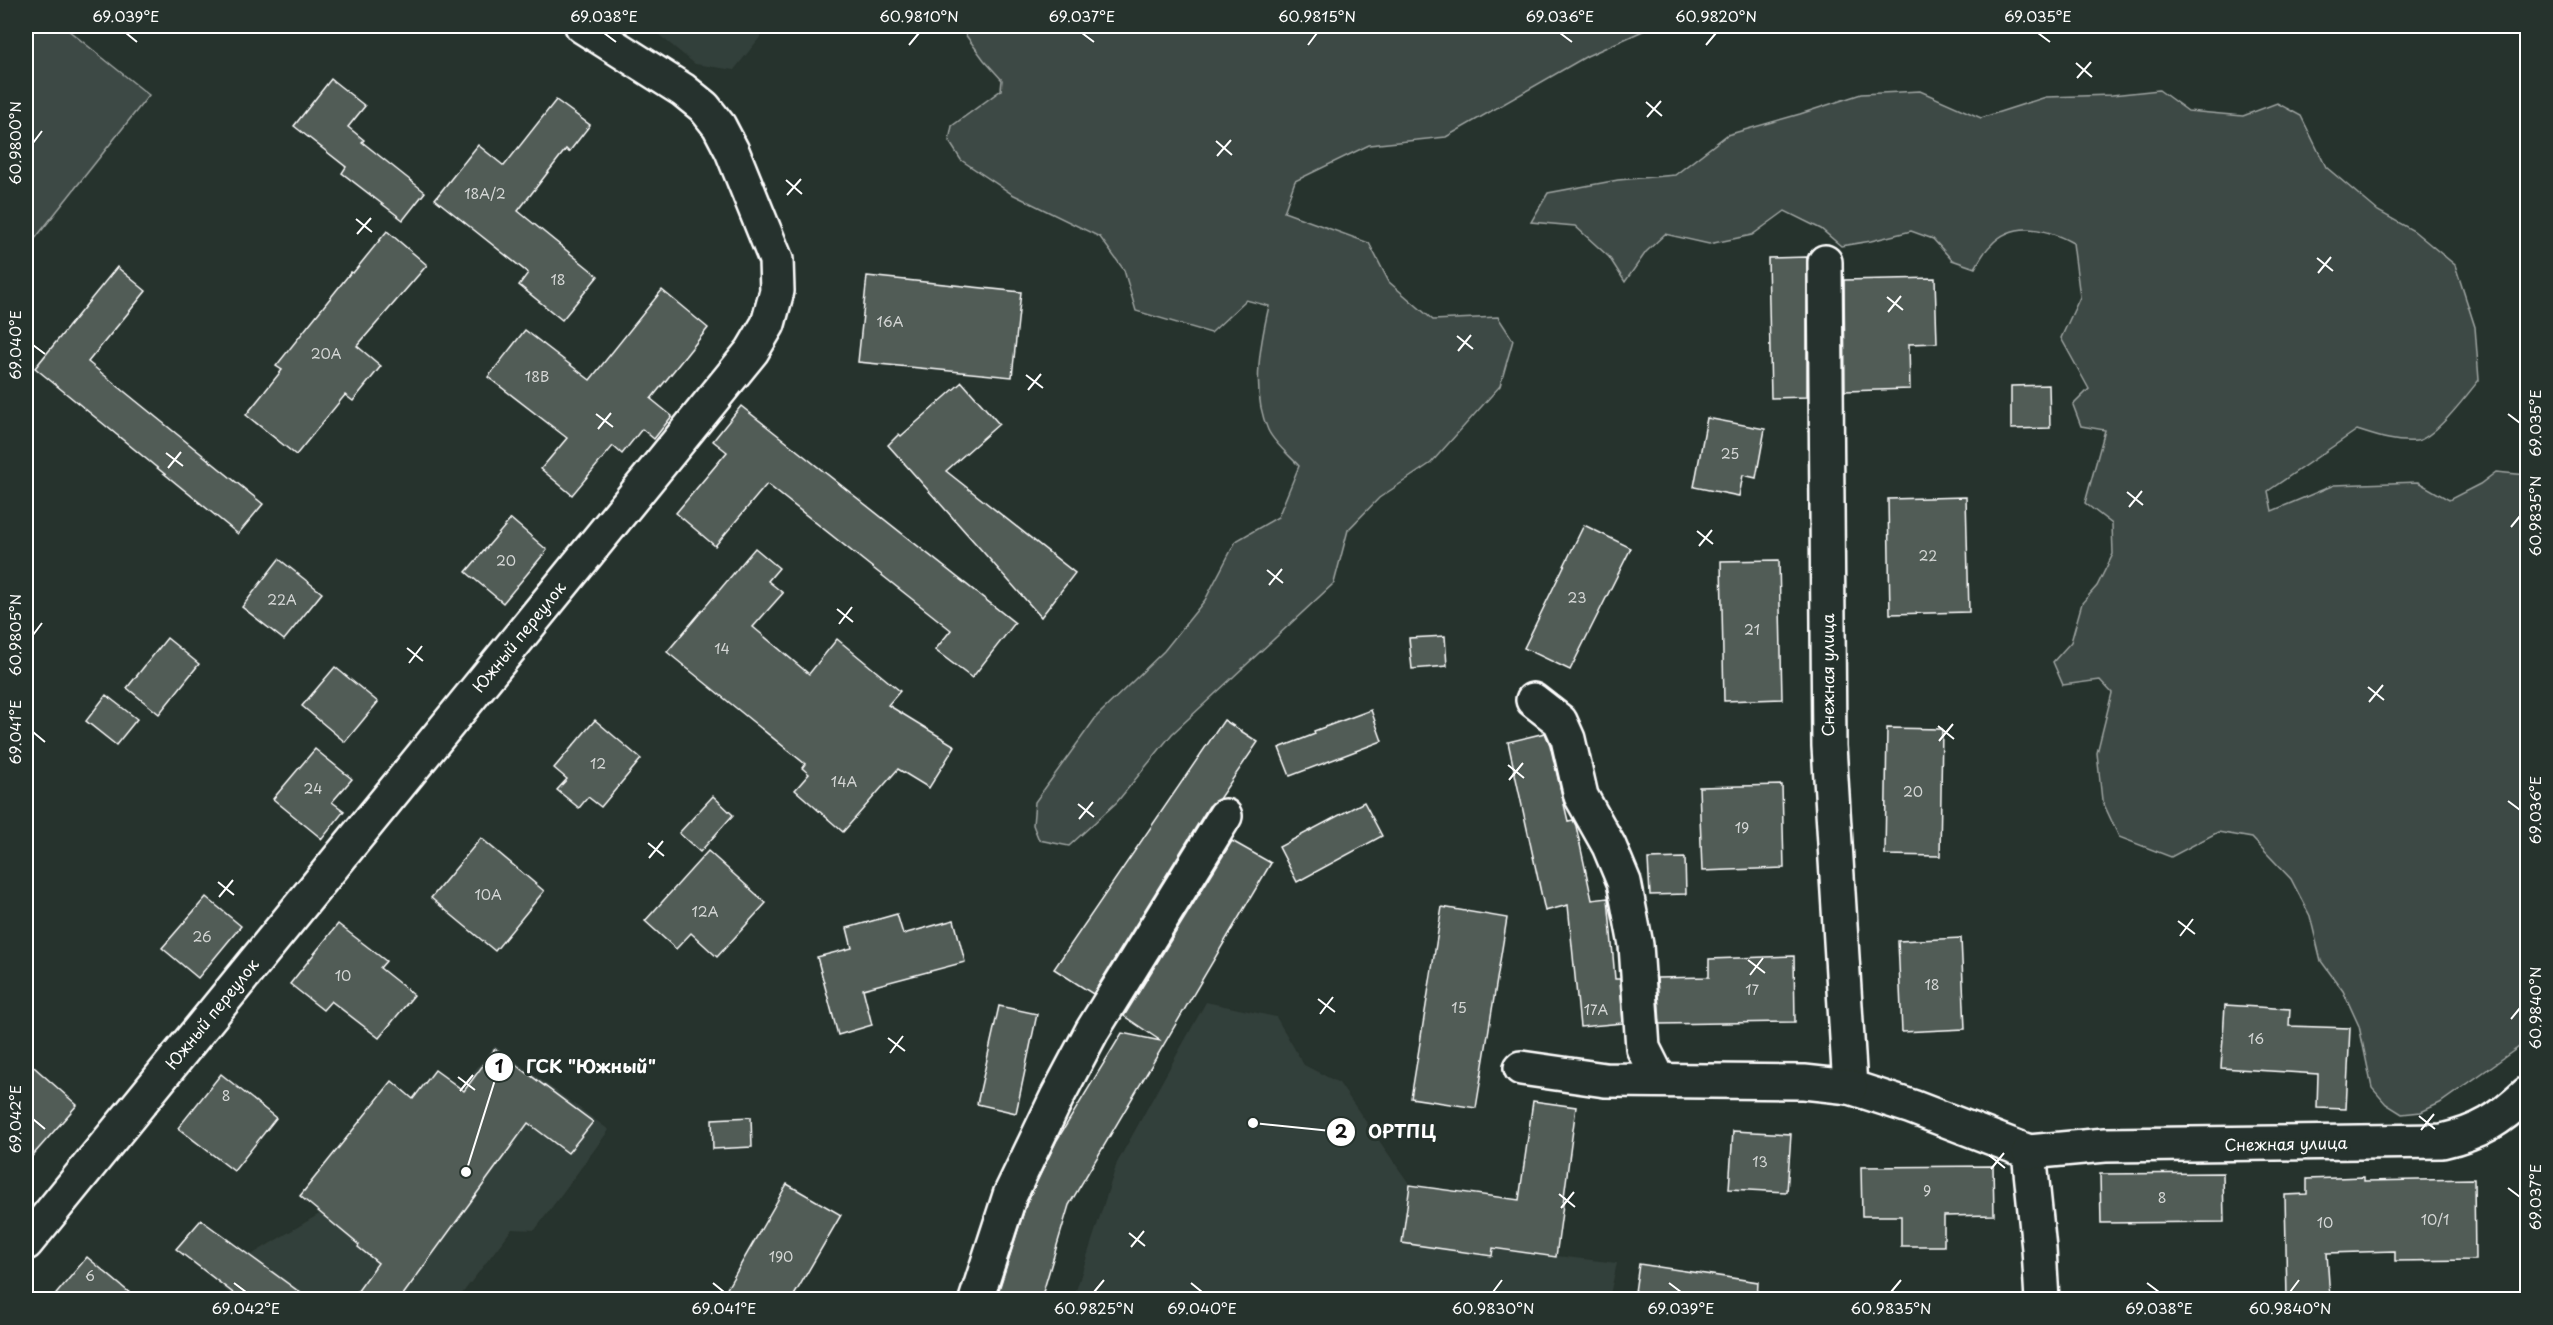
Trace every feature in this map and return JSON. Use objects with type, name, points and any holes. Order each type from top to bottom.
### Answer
[{"type":"street","name":"Южный переулок","points":[[26,1243],[752,351],[768,324],[777,291],[776,260],[732,151],[719,126],[704,107],[683,90],[582,26]]},
{"type":"street","name":"Снежная улица","points":[[1825,262],[1829,746],[1850,1087]]},
{"type":"street","points":[[1533,700],[1560,721],[1568,739],[1581,796],[1609,846],[1624,882],[1636,945],[1643,1048],[1659,1080]]},
{"type":"street","points":[[976,1299],[1010,1195],[1057,1097],[1092,1031],[1225,816]]},
{"type":"street","name":"Снежная улица","points":[[1521,1068],[1605,1080],[1804,1082],[1850,1087],[1912,1107],[2029,1152],[2105,1145],[2442,1141],[2471,1134],[2506,1114],[2528,1093]]},
{"type":"street","points":[[2029,1152],[2042,1299]]},
{"type":"shaded area","points":[[26,26],[63,26],[149,95],[26,250]]},
{"type":"shaded area","points":[[648,26],[769,26],[734,70],[695,64]]},
{"type":"shaded area","points":[[959,26],[1654,26],[1587,56],[1446,137],[1369,145],[1295,181],[1284,212],[1369,243],[1389,282],[1433,320],[1498,317],[1513,340],[1500,386],[1431,463],[1379,498],[1348,530],[1334,583],[1172,734],[1117,802],[1069,846],[1039,840],[1033,825],[1035,802],[1097,716],[1164,651],[1205,600],[1236,541],[1278,517],[1299,466],[1268,430],[1260,400],[1258,384],[1260,352],[1269,306],[1246,300],[1211,333],[1136,311],[1124,270],[1100,237],[1012,194],[961,160],[949,141],[952,126],[1001,90],[1002,80]]},
{"type":"shaded area","points":[[2159,90],[2188,111],[2243,116],[2277,103],[2301,116],[2326,167],[2378,211],[2414,231],[2455,265],[2475,327],[2479,380],[2441,425],[2432,433],[2416,441],[2393,440],[2357,430],[2268,491],[2272,511],[2334,485],[2418,482],[2449,500],[2480,484],[2496,472],[2527,475],[2527,1037],[2519,1047],[2440,1103],[2421,1112],[2402,1114],[2386,1104],[2372,1088],[2359,1026],[2343,991],[2321,961],[2310,916],[2291,879],[2252,838],[2218,832],[2171,857],[2119,837],[2102,800],[2097,753],[2112,693],[2100,680],[2063,685],[2053,662],[2071,642],[2082,603],[2097,586],[2113,554],[2112,524],[2085,503],[2105,430],[2081,426],[2073,405],[2089,389],[2061,338],[2080,297],[2073,243],[2052,234],[2031,229],[2010,232],[1989,247],[1975,268],[1952,260],[1933,239],[1911,231],[1841,246],[1821,229],[1785,211],[1752,235],[1709,244],[1665,234],[1646,252],[1625,282],[1609,257],[1575,226],[1531,222],[1548,193],[1618,180],[1675,175],[1727,135],[1861,94],[1920,91],[1981,118],[2046,97],[2112,95]]},
{"type":"shaded area","points":[[1206,1002],[1276,1017],[1304,1065],[1339,1083],[1410,1185],[1514,1251],[1617,1263],[1609,1299],[1073,1300],[1117,1163]]},
{"type":"shaded area","points":[[495,1046],[609,1130],[535,1230],[512,1229],[458,1299],[239,1299],[221,1287],[247,1253],[251,1255],[321,1213],[412,1100],[460,1088]]},
{"type":"building","points":[[331,79],[365,106],[348,127],[364,140],[362,142],[425,192],[403,220],[342,173],[346,167],[294,126]]},
{"type":"building","points":[[556,100],[590,125],[569,152],[566,149],[518,211],[598,276],[562,320],[519,285],[528,273],[435,199],[478,145],[504,166]]},
{"type":"building","points":[[387,231],[427,265],[357,346],[381,366],[353,401],[345,395],[296,455],[246,415],[282,370],[276,366]]},
{"type":"building","points":[[1807,257],[1807,397],[1771,398],[1768,258]]},
{"type":"building","points":[[117,267],[146,291],[88,362],[263,504],[238,534],[35,368]]},
{"type":"building","points":[[867,276],[1021,292],[1012,377],[858,362]]},
{"type":"building","points":[[1935,278],[1937,343],[1909,344],[1910,389],[1845,391],[1844,280]]},
{"type":"building","points":[[662,290],[708,328],[651,399],[672,416],[654,439],[642,429],[622,454],[613,446],[572,495],[541,469],[567,438],[488,377],[525,330],[590,380]]},
{"type":"building","points":[[962,382],[999,424],[946,471],[1075,573],[1041,617],[888,445]]},
{"type":"building","points":[[2049,385],[2050,428],[2011,429],[2011,386]]},
{"type":"building","points":[[741,406],[1015,623],[972,678],[935,650],[951,630],[767,484],[715,546],[676,513],[727,452],[713,441]]},
{"type":"building","points":[[1707,418],[1765,429],[1756,478],[1743,475],[1739,496],[1694,487]]},
{"type":"building","points":[[1966,497],[1969,612],[1890,614],[1888,499]]},
{"type":"building","points":[[511,519],[547,550],[503,603],[466,572]]},
{"type":"building","points":[[1584,525],[1631,548],[1570,670],[1524,648]]},
{"type":"building","points":[[755,548],[779,568],[768,581],[783,593],[753,627],[809,674],[837,639],[900,691],[888,705],[955,746],[929,788],[898,769],[843,832],[795,790],[809,774],[802,768],[805,764],[667,652]]},
{"type":"building","points":[[279,559],[322,593],[284,640],[242,607]]},
{"type":"building","points":[[1779,560],[1782,699],[1724,701],[1721,561]]},
{"type":"building","points":[[1445,636],[1447,666],[1412,669],[1409,638]]},
{"type":"building","points":[[167,638],[199,664],[159,714],[127,688]]},
{"type":"building","points":[[335,667],[378,702],[345,742],[302,706]]},
{"type":"building","points":[[106,695],[137,719],[116,745],[86,721]]},
{"type":"building","points":[[1371,710],[1382,741],[1290,776],[1279,748],[1315,734],[1314,731]]},
{"type":"building","points":[[595,720],[641,759],[601,807],[588,797],[579,808],[557,790],[567,779],[554,768]]},
{"type":"building","points":[[1224,720],[1258,742],[1219,799],[1209,806],[1093,994],[1054,969]]},
{"type":"building","points":[[1887,728],[1942,729],[1940,856],[1885,855]]},
{"type":"building","points":[[1545,733],[1550,745],[1568,821],[1573,820],[1576,826],[1592,900],[1608,898],[1615,979],[1620,979],[1623,1023],[1580,1027],[1568,905],[1545,911],[1508,742]]},
{"type":"building","points":[[315,749],[352,779],[332,802],[344,811],[322,839],[273,799]]},
{"type":"building","points":[[1782,785],[1784,868],[1702,871],[1699,787]]},
{"type":"building","points":[[713,796],[733,815],[700,852],[679,833]]},
{"type":"building","points":[[1364,802],[1382,836],[1297,882],[1279,847]]},
{"type":"building","points":[[481,838],[544,891],[495,951],[431,898]]},
{"type":"building","points":[[1232,841],[1271,863],[1069,1205],[1041,1299],[996,1299],[1027,1202],[1057,1140],[1122,1033],[1161,1041],[1124,1016]]},
{"type":"building","points":[[708,851],[766,903],[717,957],[691,933],[676,949],[645,921]]},
{"type":"building","points":[[1685,858],[1686,894],[1650,895],[1648,859]]},
{"type":"building","points":[[206,897],[241,926],[198,978],[162,948]]},
{"type":"building","points":[[1442,907],[1507,918],[1476,1108],[1411,1098]]},
{"type":"building","points":[[897,914],[903,934],[954,920],[965,962],[863,989],[872,1025],[838,1035],[817,957],[852,948],[847,928]]},
{"type":"building","points":[[338,924],[386,961],[380,968],[414,995],[379,1038],[331,1001],[323,1010],[290,984]]},
{"type":"building","points":[[1961,938],[1965,1029],[1902,1032],[1898,941]]},
{"type":"building","points":[[1794,956],[1795,1022],[1660,1024],[1657,978],[1709,977],[1709,959]]},
{"type":"building","points":[[2225,1005],[2290,1009],[2289,1026],[2350,1028],[2346,1109],[2317,1108],[2318,1074],[2221,1068]]},
{"type":"building","points":[[999,1006],[1037,1014],[1016,1113],[977,1104]]},
{"type":"building","points":[[495,1049],[593,1122],[568,1153],[528,1123],[400,1299],[352,1299],[378,1263],[300,1196],[392,1081],[413,1099],[435,1070],[464,1091]]},
{"type":"building","points":[[26,1060],[77,1105],[26,1163]]},
{"type":"building","points":[[221,1074],[276,1118],[234,1171],[178,1128]]},
{"type":"building","points":[[1533,1101],[1576,1107],[1556,1257],[1493,1248],[1492,1256],[1402,1243],[1410,1185],[1519,1200]]},
{"type":"building","points":[[751,1117],[752,1147],[713,1149],[712,1119]]},
{"type":"building","points":[[1733,1131],[1791,1134],[1787,1192],[1729,1189]]},
{"type":"building","points":[[1993,1166],[1994,1215],[1944,1216],[1944,1246],[1901,1246],[1901,1216],[1862,1216],[1861,1167]]},
{"type":"building","points":[[2223,1173],[2224,1222],[2101,1223],[2100,1174]]},
{"type":"building","points":[[2364,1177],[2364,1181],[2474,1179],[2475,1260],[2395,1261],[2395,1251],[2327,1253],[2330,1299],[2287,1299],[2285,1195],[2307,1194],[2307,1179]]},
{"type":"building","points":[[787,1184],[841,1215],[792,1299],[721,1299]]},
{"type":"building","points":[[201,1220],[309,1299],[241,1299],[176,1249]]},
{"type":"building","points":[[87,1257],[137,1299],[52,1299]]},
{"type":"building","points":[[1639,1264],[1758,1282],[1757,1299],[1634,1299]]},
{"type":"place","name":"ОРТПЦ","points":[[1253,1123]]},
{"type":"place","name":"ГСК \"Южный\"","points":[[466,1172]]}]
